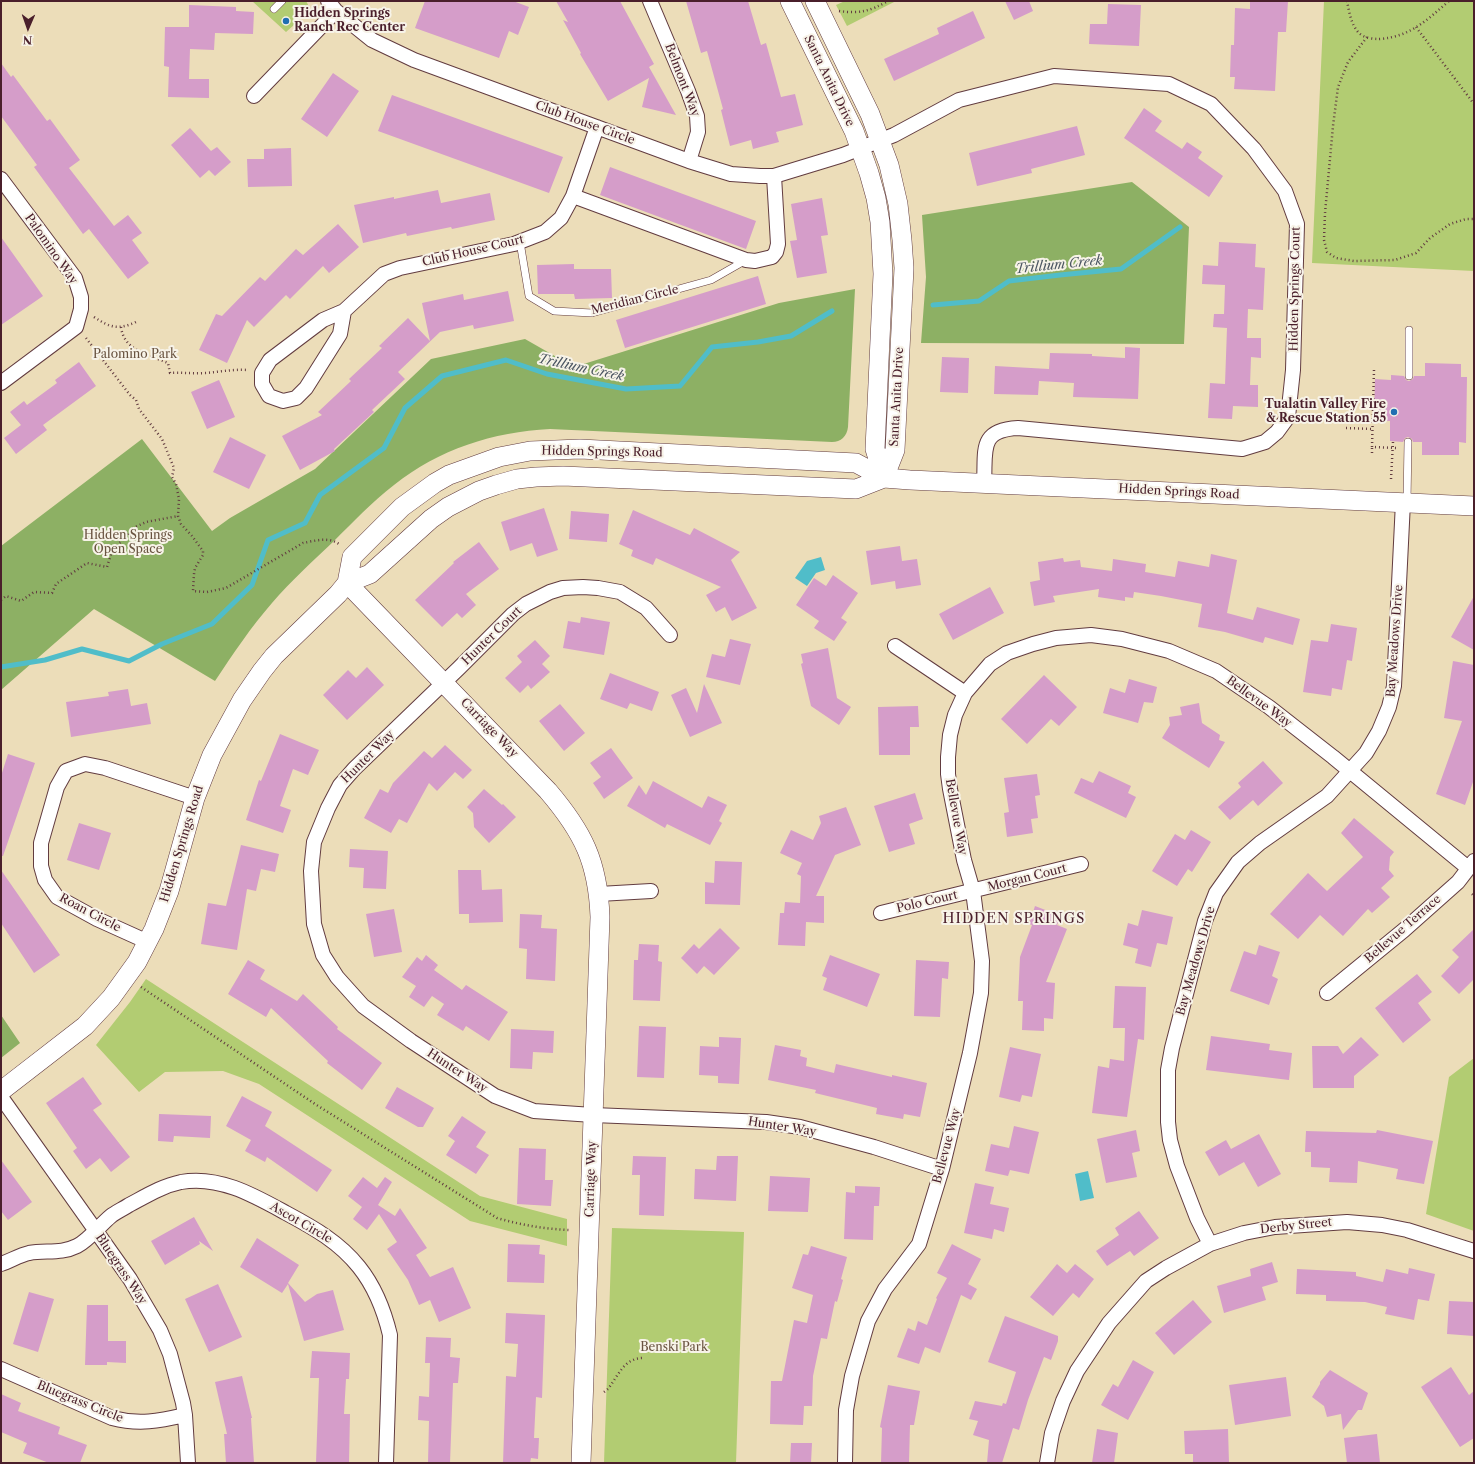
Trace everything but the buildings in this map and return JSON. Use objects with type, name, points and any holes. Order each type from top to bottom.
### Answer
[{"type":"main road","name":"Santa Anita Drive","points":[[790,1],[844,109],[860,148],[870,173],[880,222],[883,274],[875,449],[884,478]]},
{"type":"main road","name":"Santa Anita Drive","points":[[815,1],[870,114],[889,165],[898,204],[904,268],[895,450],[884,478]]},
{"type":"main road","name":"Hidden Springs Road","points":[[1,1091],[85,1026],[111,998],[127,977],[154,929],[169,891],[195,798],[210,761],[239,705],[262,671],[286,643],[338,594],[347,583],[352,557],[402,507],[449,475],[499,457],[530,451],[546,450],[612,450],[856,463],[884,478]]},
{"type":"main road","name":"Hidden Springs Road","points":[[347,583],[370,574],[431,519],[448,507],[479,492],[516,479],[563,476],[856,489],[884,478],[1474,506]]},
{"type":"main road","name":"Carriage Way","points":[[347,583],[544,787],[574,825],[587,850],[596,873],[600,917],[581,1463]]},
{"type":"street","name":"Belmont Way","points":[[650,1],[697,116],[698,132],[689,161]]},
{"type":"street","name":"Club House Circle","points":[[332,6],[372,40],[414,60],[689,161],[731,174],[774,176],[810,166],[860,148]]},
{"type":"street","points":[[254,96],[332,6]]},
{"type":"street","name":"Hidden Springs Court","points":[[860,148],[898,133],[959,100],[1054,76],[1169,84],[1211,104],[1254,149],[1285,191],[1297,224],[1293,370],[1288,417],[1277,432],[1265,442],[1242,449],[1018,428],[1004,428],[992,435],[986,445],[984,483]]},
{"type":"street","name":"Club House Court","points":[[262,373],[270,360],[328,317],[344,311],[384,274],[418,263],[514,244],[545,232],[561,218],[573,196],[597,127]]},
{"type":"street","name":"Meridian Circle","points":[[573,196],[746,260],[755,261],[772,257],[776,252],[778,244],[774,176]]},
{"type":"street","name":"Palomino Way","points":[[1,179],[75,278],[81,297],[81,309],[76,327],[1,383]]},
{"type":"street","points":[[262,373],[262,384],[269,396],[283,401],[296,398],[307,386],[340,334],[344,311]]},
{"type":"street","name":"Bay Meadows Drive","points":[[1210,1244],[1197,1218],[1177,1166],[1170,1140],[1168,1122],[1168,1070],[1172,1048],[1205,920],[1216,893],[1238,862],[1260,843],[1327,796],[1366,753],[1379,731],[1389,707],[1394,686],[1405,503]]},
{"type":"street","name":"Hunter Court","points":[[444,682],[512,615],[526,604],[550,592],[562,588],[598,588],[620,592],[646,608],[670,635]]},
{"type":"street","name":"Bellevue Way","points":[[845,1463],[847,1404],[852,1376],[868,1321],[885,1290],[919,1244],[942,1170],[970,1054],[981,994],[982,961],[973,891],[964,860],[950,793],[948,774],[950,735],[955,715],[965,693],[990,664],[1007,653],[1032,644],[1056,638],[1091,635],[1122,639],[1170,651],[1216,671],[1269,707],[1471,864]]},
{"type":"street","points":[[896,646],[965,693]]},
{"type":"street","name":"Hunter Way","points":[[444,682],[354,769],[340,785],[328,808],[314,842],[311,870],[314,924],[323,955],[337,978],[363,1006],[411,1041],[495,1096],[534,1111],[593,1115],[766,1122],[800,1128],[874,1147],[942,1170]]},
{"type":"street","name":"Roan Circle","points":[[148,942],[97,919],[57,897],[45,880],[41,866],[41,843],[57,787],[66,771],[85,764],[104,768],[195,798]]},
{"type":"street","name":"Morgan Court","points":[[973,891],[1081,864]]},
{"type":"street","name":"Bellevue Terrace","points":[[1327,993],[1399,935],[1458,882],[1471,864]]},
{"type":"street","points":[[599,894],[651,891]]},
{"type":"street","name":"Polo Court","points":[[881,913],[973,891]]},
{"type":"street","name":"Bluegrass Way","points":[[1,1097],[130,1279],[160,1330],[170,1354],[185,1415],[188,1463]]},
{"type":"street","name":"Ascot Circle","points":[[95,1230],[112,1214],[161,1187],[183,1182],[206,1182],[241,1190],[254,1196],[323,1234],[336,1243],[349,1256],[370,1283],[386,1317],[390,1335],[386,1463]]},
{"type":"street","name":"Derby Street","points":[[1047,1463],[1052,1433],[1063,1401],[1077,1370],[1109,1323],[1146,1282],[1166,1268],[1210,1244],[1244,1233],[1275,1226],[1347,1222],[1382,1225],[1406,1230],[1474,1251]]},
{"type":"street","points":[[1,1264],[28,1253],[64,1251],[78,1245],[95,1230]]},
{"type":"street","name":"Bluegrass Circle","points":[[1,1369],[112,1418],[142,1422],[164,1420],[185,1415]]},
{"type":"lane","points":[[274,9],[282,1]]},
{"type":"lane","name":"Meridian Circle","points":[[520,242],[529,296],[554,311],[592,313],[710,280],[746,260]]},
{"type":"lane","points":[[1409,330],[1409,376]]},
{"type":"lane","points":[[1405,503],[1408,442]]},
{"type":"path","points":[[837,10],[854,13],[872,10],[888,1]]},
{"type":"path","points":[[1347,1],[1353,24],[1359,33],[1373,39],[1397,36],[1407,33],[1449,1]]},
{"type":"path","points":[[1416,27],[1474,104]]},
{"type":"path","points":[[1366,37],[1348,62],[1338,87],[1325,213],[1324,240],[1327,252],[1336,258],[1354,261],[1395,260],[1416,253],[1430,238],[1450,224],[1466,219],[1474,219]]},
{"type":"path","points":[[92,316],[104,324],[121,327],[125,327],[136,322]]},
{"type":"path","points":[[121,327],[122,334],[128,343],[139,352],[168,363],[170,373],[204,373],[238,369],[252,370],[262,373]]},
{"type":"path","points":[[84,336],[130,395],[136,400],[139,409],[162,439],[174,468],[172,477],[176,484],[178,516],[181,524],[203,551],[203,555],[194,574],[193,591],[207,592],[226,588],[303,543],[314,540],[328,540],[337,542],[342,546]]},
{"type":"path","points":[[1372,453],[1374,370]]},
{"type":"path","points":[[1346,428],[1373,429]]},
{"type":"path","points":[[1391,479],[1392,442]]},
{"type":"path","points":[[1372,447],[1397,448]]},
{"type":"path","points":[[1,600],[6,596],[21,602],[34,592],[52,593],[56,584],[87,563],[107,567],[113,548],[127,537],[131,529],[146,522],[178,516]]},
{"type":"path","points":[[127,977],[315,1104],[497,1218],[515,1223],[569,1230]]},
{"type":"path","points":[[604,1392],[608,1389],[627,1363],[634,1358],[643,1358]]},
{"type":"green space","name":"Hidden Springs Ranch Rec Center","points":[[252,1],[306,1],[311,10],[286,32]]},
{"type":"green space","points":[[845,1],[896,1],[847,26],[836,5]]},
{"type":"green space","points":[[1324,1],[1474,1],[1474,271],[1312,263]]},
{"type":"green space","points":[[1132,182],[1189,227],[1184,344],[921,343],[926,277],[922,215]]},
{"type":"green space","name":"Hidden Springs Open Space","points":[[855,289],[848,427],[845,436],[841,440],[832,442],[550,429],[508,434],[487,439],[448,452],[429,461],[411,472],[378,498],[279,595],[249,631],[215,681],[94,609],[1,690],[1,546],[142,439],[212,531],[230,518],[315,469],[431,359],[525,339],[574,367],[779,303]]},
{"type":"green space","points":[[146,979],[480,1196],[567,1219],[567,1246],[470,1221],[259,1084],[223,1071],[165,1072],[139,1092],[96,1045]]},
{"type":"green space","points":[[1,1015],[20,1043],[1,1058]]},
{"type":"green space","points":[[1474,1058],[1474,1231],[1426,1214],[1449,1077]]},
{"type":"green space","name":"Benski Park","points":[[612,1228],[744,1232],[736,1463],[604,1463]]},
{"type":"water","points":[[821,557],[825,570],[816,573],[807,586],[795,578],[807,561]]},
{"type":"water","points":[[1088,1171],[1094,1198],[1080,1201],[1075,1174]]},
{"type":"waterway","name":"Trillium Creek","points":[[933,305],[979,301],[1009,281],[1121,269],[1180,227]]},
{"type":"waterway","name":"Trillium Creek","points":[[1,667],[45,660],[82,649],[129,661],[162,644],[212,624],[252,585],[268,540],[305,523],[320,495],[384,448],[405,408],[442,376],[506,360],[547,374],[626,389],[680,386],[712,347],[758,342],[791,336],[832,311]]},
{"type":"place","name":"Hidden Springs Ranch Rec Center","points":[[286,21]]},
{"type":"place","name":"Tualatin Valley Fire & Rescue Station 55","points":[[1394,412]]},
{"type":"district","name":"HIDDEN SPRINGS","points":[[1014,919]]},
{"type":"park label","name":"Palomino Park","points":[[135,355]]}]
